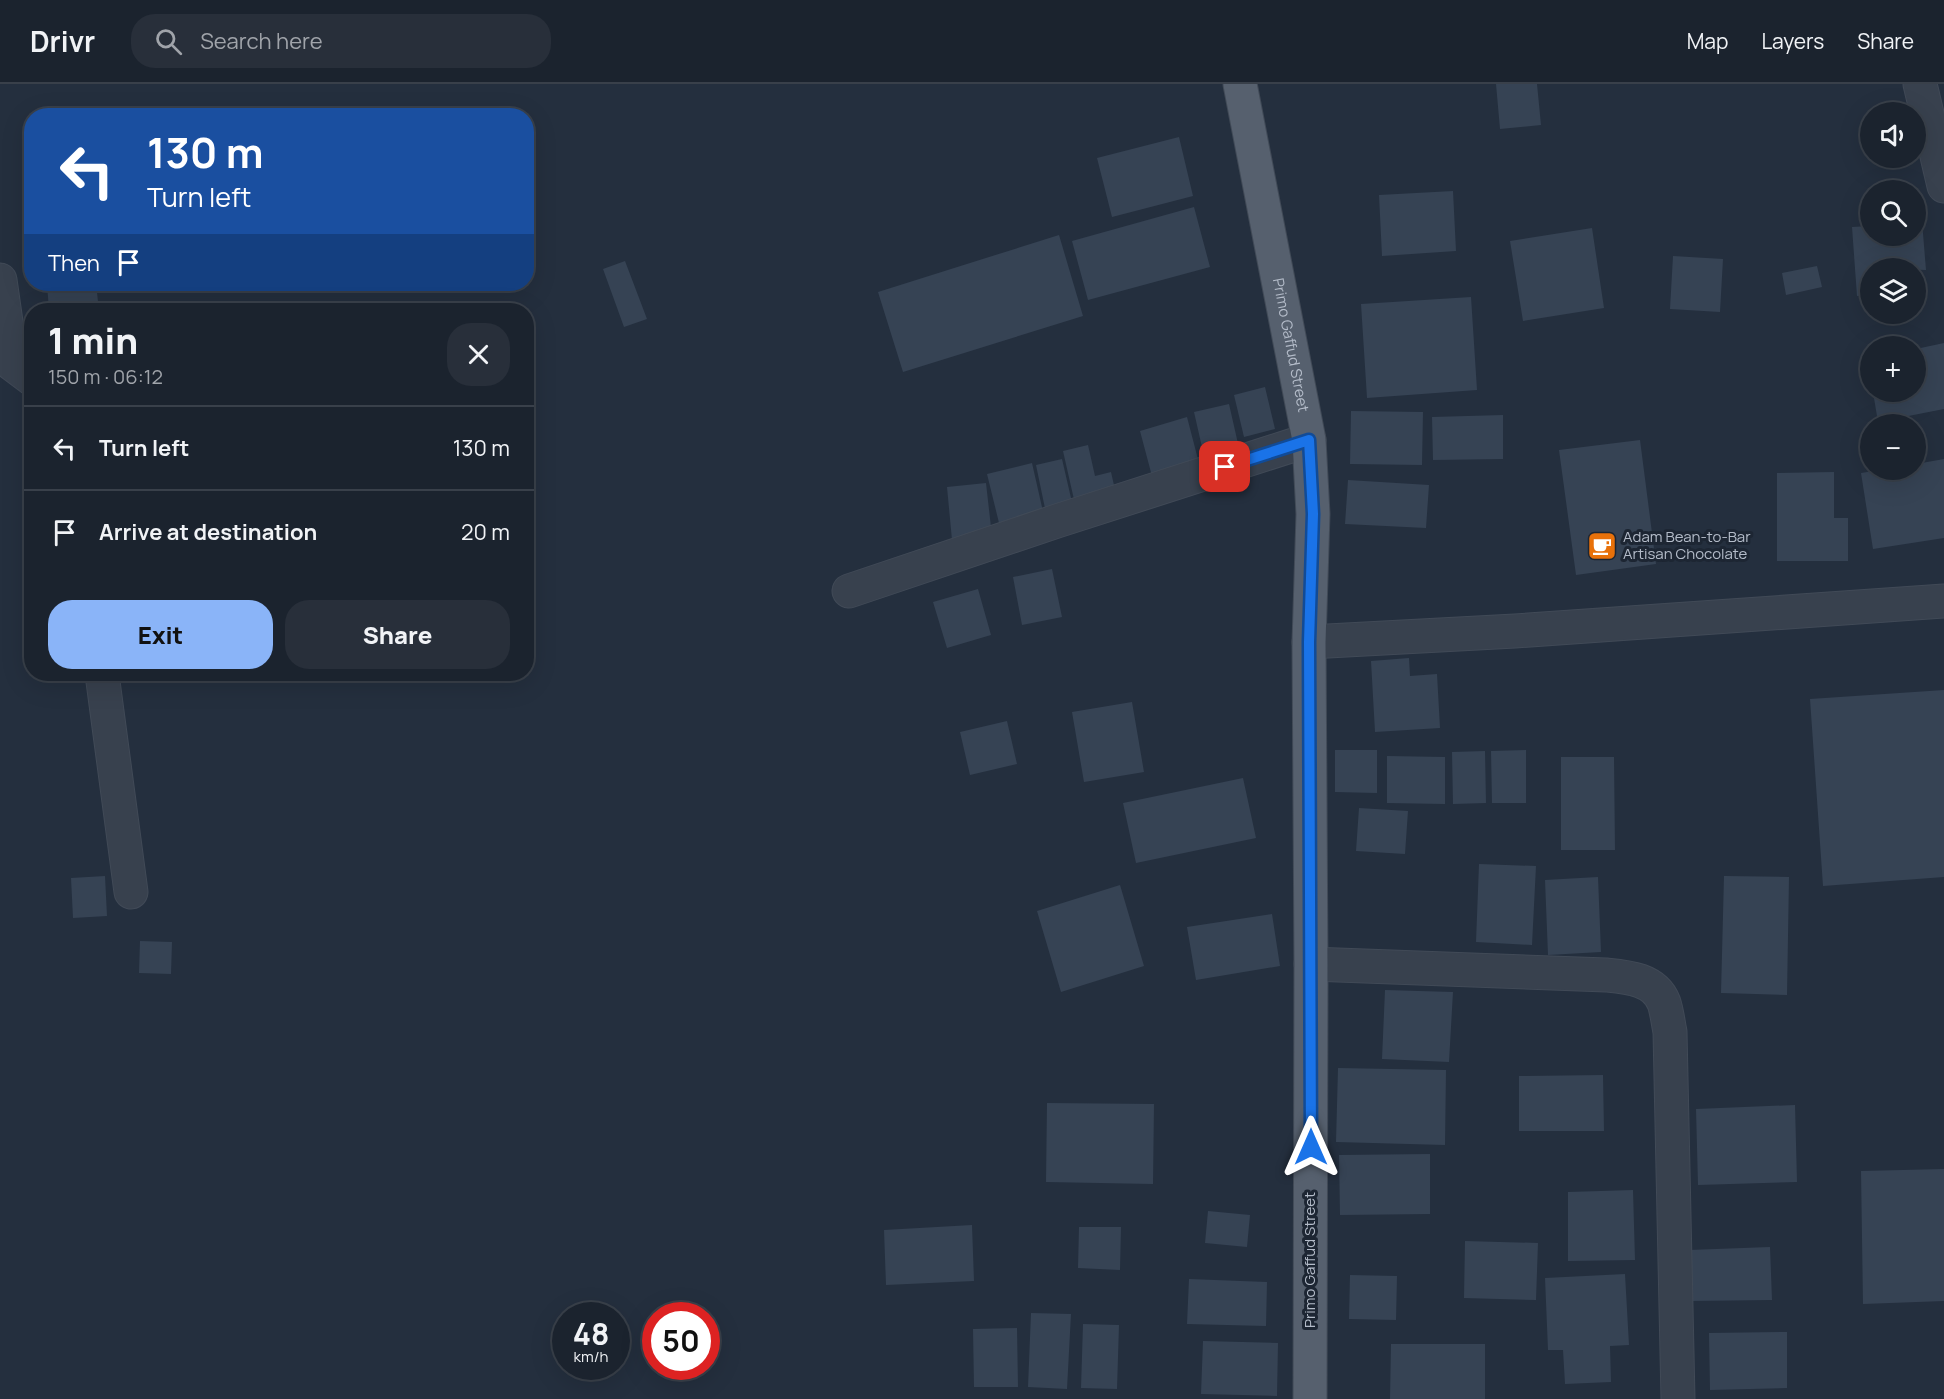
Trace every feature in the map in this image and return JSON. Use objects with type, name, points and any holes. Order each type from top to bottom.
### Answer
[{"type":"main road","name":"Primo Gaffud Street","points":[[1240,84],[1309,440],[1313,514],[1309,642],[1310,1399]]},
{"type":"street","points":[[1920,84],[1944,186]]},
{"type":"street","points":[[0,280],[12,364],[24,373]]},
{"type":"street","points":[[849,591],[1309,440]]},
{"type":"street","points":[[1309,642],[1515,632],[1944,601]]},
{"type":"street","points":[[103,681],[131,892]]},
{"type":"street","points":[[1311,964],[1606,975],[1634,978],[1654,988],[1664,1002],[1670,1032],[1678,1399]]},
{"type":"building","points":[[1496,84],[1537,84],[1541,125],[1500,129]]},
{"type":"building","points":[[1179,137],[1193,196],[1112,217],[1097,158]]},
{"type":"building","points":[[1453,191],[1456,251],[1382,256],[1379,195]]},
{"type":"building","points":[[1194,207],[1210,267],[1088,300],[1072,241]]},
{"type":"building","points":[[1852,227],[1860,227],[1860,246],[1924,246],[1925,258],[1860,258],[1860,296],[1857,296]]},
{"type":"building","points":[[1592,228],[1604,308],[1523,321],[1510,241]]},
{"type":"building","points":[[1059,235],[1083,316],[903,372],[878,292]]},
{"type":"building","points":[[1673,256],[1723,259],[1720,312],[1670,309]]},
{"type":"building","points":[[625,261],[647,319],[624,327],[603,269]]},
{"type":"building","points":[[1817,266],[1822,287],[1786,295],[1782,273]]},
{"type":"building","points":[[48,291],[97,291],[98,303],[48,303]]},
{"type":"building","points":[[1471,297],[1477,390],[1367,398],[1361,304]]},
{"type":"building","points":[[1944,343],[1944,409],[1919,414],[1877,414],[1875,402],[1926,402],[1926,347]]},
{"type":"building","points":[[1265,387],[1275,429],[1244,437],[1234,395]]},
{"type":"building","points":[[1229,404],[1239,448],[1204,456],[1194,412]]},
{"type":"building","points":[[1351,411],[1423,412],[1422,465],[1350,464]]},
{"type":"building","points":[[1503,415],[1503,459],[1433,460],[1432,417]]},
{"type":"building","points":[[1187,417],[1200,467],[1153,480],[1140,431]]},
{"type":"building","points":[[1640,440],[1656,564],[1576,575],[1559,450]]},
{"type":"building","points":[[1088,445],[1095,476],[1111,472],[1116,494],[1075,504],[1063,451]]},
{"type":"building","points":[[1062,459],[1074,511],[1047,518],[1036,465]]},
{"type":"building","points":[[1944,459],[1944,538],[1873,549],[1862,480],[1926,480],[1926,462]]},
{"type":"building","points":[[1032,463],[1044,516],[1000,527],[987,474]]},
{"type":"building","points":[[1834,472],[1834,518],[1848,518],[1848,561],[1777,561],[1777,473]]},
{"type":"building","points":[[1348,480],[1429,485],[1426,528],[1345,524]]},
{"type":"building","points":[[986,483],[992,536],[952,540],[947,487]]},
{"type":"building","points":[[1052,569],[1062,617],[1022,625],[1013,577]]},
{"type":"building","points":[[978,589],[991,635],[947,648],[933,602]]},
{"type":"building","points":[[1409,658],[1410,676],[1437,674],[1440,728],[1375,732],[1371,661]]},
{"type":"building","points":[[1944,690],[1944,877],[1823,886],[1810,699]]},
{"type":"building","points":[[1132,702],[1144,772],[1084,782],[1072,712]]},
{"type":"building","points":[[1007,721],[1017,764],[970,775],[960,732]]},
{"type":"building","points":[[1335,750],[1377,750],[1377,793],[1335,792]]},
{"type":"building","points":[[1526,750],[1526,803],[1492,803],[1491,751]]},
{"type":"building","points":[[1485,751],[1486,803],[1453,804],[1452,752]]},
{"type":"building","points":[[1387,756],[1445,757],[1445,804],[1387,803]]},
{"type":"building","points":[[1561,757],[1614,757],[1615,850],[1561,850]]},
{"type":"building","points":[[1243,778],[1256,838],[1136,863],[1123,803]]},
{"type":"building","points":[[1359,808],[1408,811],[1405,854],[1356,851]]},
{"type":"building","points":[[1479,864],[1536,866],[1532,945],[1476,942]]},
{"type":"building","points":[[105,876],[107,916],[73,918],[71,878]]},
{"type":"building","points":[[1724,876],[1789,877],[1787,995],[1721,993]]},
{"type":"building","points":[[1598,877],[1601,952],[1548,955],[1545,880]]},
{"type":"building","points":[[1120,885],[1144,966],[1061,992],[1037,911]]},
{"type":"building","points":[[1272,914],[1280,966],[1196,980],[1187,927]]},
{"type":"building","points":[[140,941],[172,942],[171,974],[139,973]]},
{"type":"building","points":[[1385,990],[1453,992],[1449,1062],[1382,1059]]},
{"type":"building","points":[[1338,1068],[1446,1070],[1445,1145],[1336,1142]]},
{"type":"building","points":[[1603,1075],[1604,1131],[1519,1131],[1519,1076]]},
{"type":"building","points":[[1047,1103],[1154,1104],[1153,1184],[1046,1182]]},
{"type":"building","points":[[1795,1105],[1797,1182],[1698,1185],[1696,1109]]},
{"type":"building","points":[[1430,1154],[1430,1214],[1340,1215],[1339,1155]]},
{"type":"building","points":[[1944,1169],[1944,1301],[1863,1304],[1861,1171]]},
{"type":"building","points":[[1633,1190],[1635,1260],[1568,1261],[1568,1192]]},
{"type":"building","points":[[1208,1211],[1250,1215],[1247,1247],[1205,1243]]},
{"type":"building","points":[[972,1225],[974,1281],[886,1285],[884,1230]]},
{"type":"building","points":[[1079,1227],[1121,1227],[1120,1270],[1078,1268]]},
{"type":"building","points":[[1465,1241],[1538,1243],[1536,1300],[1464,1298]]},
{"type":"building","points":[[1770,1247],[1772,1300],[1689,1301],[1689,1250]]},
{"type":"building","points":[[1625,1274],[1629,1345],[1610,1346],[1611,1382],[1565,1384],[1563,1350],[1548,1350],[1545,1278]]},
{"type":"building","points":[[1350,1275],[1397,1276],[1396,1320],[1349,1319]]},
{"type":"building","points":[[1189,1279],[1267,1282],[1266,1326],[1187,1324]]},
{"type":"building","points":[[1031,1313],[1071,1314],[1067,1389],[1028,1387]]},
{"type":"building","points":[[1083,1324],[1119,1325],[1117,1389],[1081,1388]]},
{"type":"building","points":[[1017,1328],[1018,1387],[974,1387],[973,1329]]},
{"type":"building","points":[[1787,1332],[1787,1388],[1710,1390],[1709,1333]]},
{"type":"building","points":[[1203,1341],[1278,1343],[1277,1396],[1201,1394]]},
{"type":"building","points":[[1391,1344],[1485,1344],[1485,1399],[1390,1399]]},
{"type":"place","name":"Adam Bean-to-Bar Artisan Chocolate","points":[[1602,546]]},
{"type":"route","points":[[1225,467],[1309,440],[1313,514],[1309,642],[1311,1147]]}]
